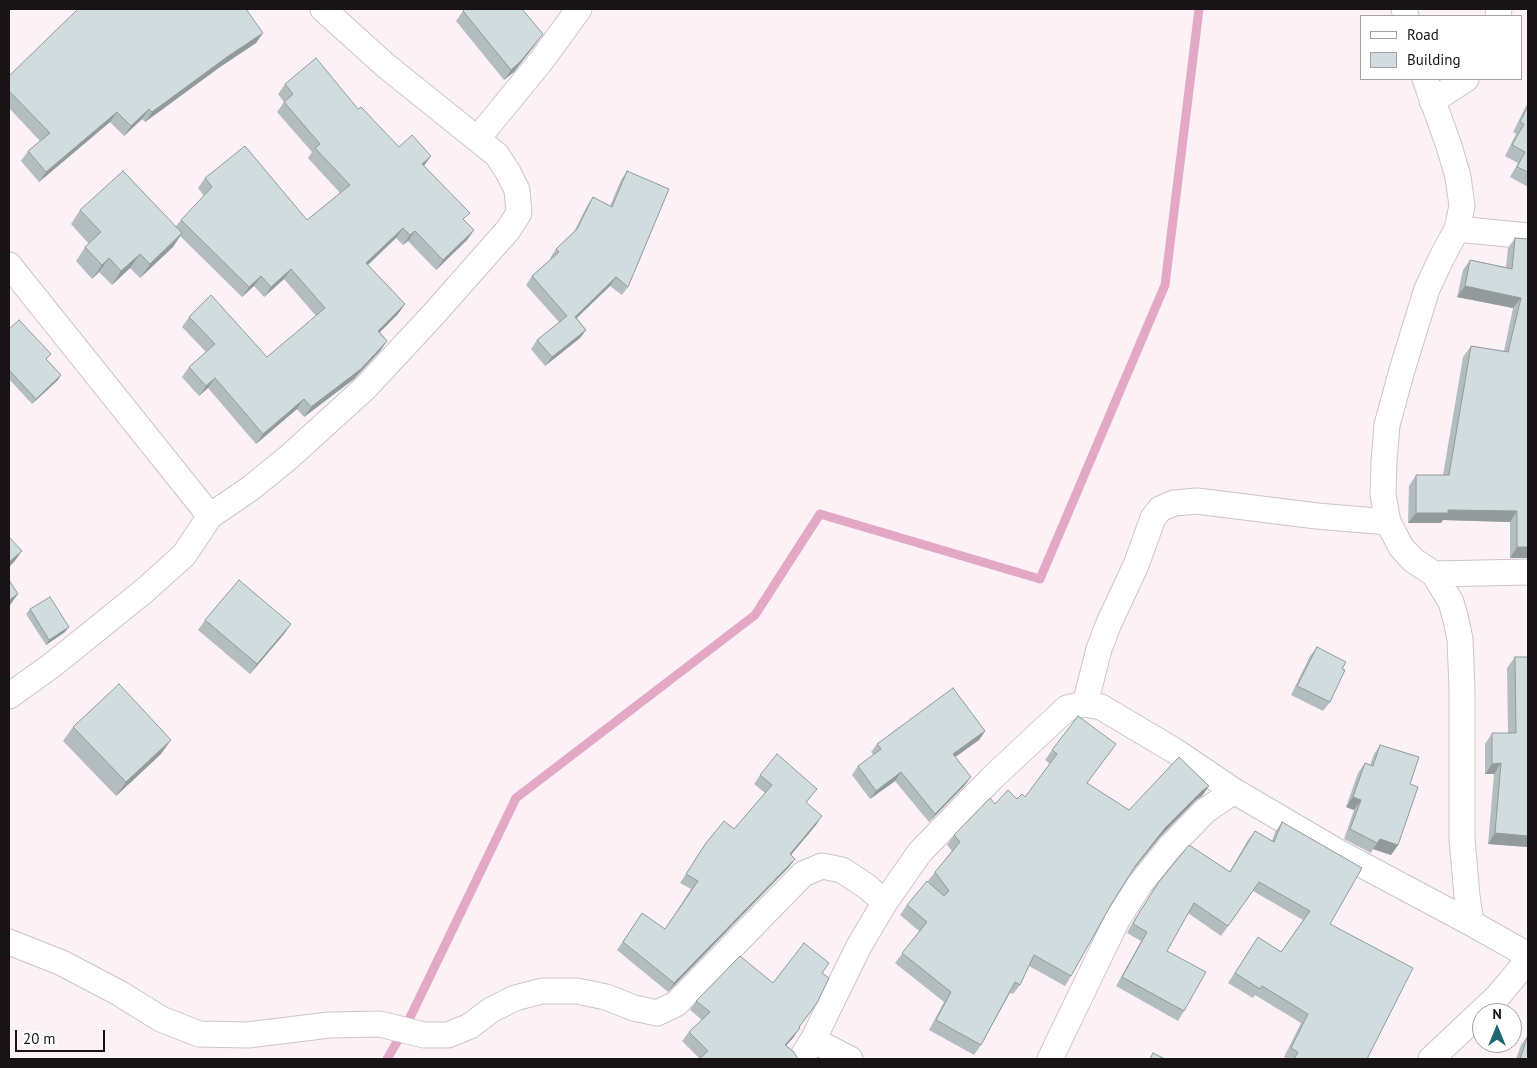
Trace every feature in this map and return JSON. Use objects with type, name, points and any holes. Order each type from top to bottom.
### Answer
[{"type":"street","points":[[9,696],[52,666],[151,585],[184,555],[210,516],[251,488],[365,388],[508,230],[519,213],[517,190],[497,155],[385,65],[323,9]]},
{"type":"street","points":[[478,138],[541,61],[579,9]]},
{"type":"street","points":[[1463,80],[1428,90],[1449,146],[1458,178],[1462,206],[1457,229],[1427,289],[1402,370],[1387,425],[1383,495],[1388,522],[1401,547],[1413,560],[1434,574],[1451,602],[1460,639],[1463,767],[1462,838],[1471,923]]},
{"type":"street","points":[[1457,229],[1528,236]]},
{"type":"street","points":[[9,266],[210,516]]},
{"type":"street","points":[[1085,704],[1098,650],[1136,565],[1153,518],[1160,509],[1174,503],[1197,501],[1318,516],[1388,522]]},
{"type":"street","points":[[1434,574],[1528,572]]},
{"type":"street","points":[[850,1059],[807,1050],[859,946],[885,902],[920,852],[992,778],[1066,708],[1085,704],[1102,707],[1175,751],[1234,790],[1338,852],[1471,923],[1528,956]]},
{"type":"street","points":[[1050,1059],[1117,920],[1140,884],[1169,848],[1205,811],[1234,790]]},
{"type":"street","points":[[9,942],[62,963],[119,993],[161,1019],[199,1034],[248,1036],[330,1025],[380,1024],[424,1036],[448,1036],[470,1026],[491,1010],[515,998],[542,991],[578,991],[606,997],[634,1008],[657,1013],[676,1004],[692,989],[803,874],[822,866],[842,870],[885,902]]},
{"type":"street","points":[[1431,1059],[1498,996],[1528,960]]},
{"type":"building","points":[[78,9],[246,9],[263,33],[152,112],[149,109],[131,126],[117,112],[46,172],[28,151],[50,133],[9,91],[9,76]]},
{"type":"building","points":[[465,9],[522,9],[543,34],[511,70],[463,11]]},
{"type":"building","points":[[316,58],[358,109],[361,107],[399,147],[412,135],[431,156],[422,164],[470,213],[463,219],[474,230],[443,260],[415,231],[410,235],[403,228],[366,263],[405,304],[378,331],[387,341],[361,369],[311,407],[304,399],[263,434],[215,378],[206,386],[189,367],[215,344],[189,317],[211,295],[267,357],[325,308],[291,269],[271,287],[261,276],[249,287],[181,220],[212,187],[205,178],[245,146],[307,220],[350,185],[315,148],[320,144],[284,102],[293,94],[285,84]]},
{"type":"building","points":[[1528,106],[1528,172],[1517,167],[1525,152],[1512,145],[1524,124],[1520,122]]},
{"type":"building","points":[[123,171],[182,233],[150,264],[140,254],[121,271],[109,258],[102,265],[85,247],[101,232],[80,210]]},
{"type":"building","points":[[627,171],[669,189],[628,287],[616,277],[575,317],[586,330],[552,357],[537,340],[567,316],[532,276],[559,252],[556,249],[577,229],[593,197],[612,207]]},
{"type":"building","points":[[1515,238],[1528,239],[1528,547],[1517,547],[1517,511],[1448,510],[1448,513],[1416,513],[1416,475],[1449,475],[1471,346],[1508,352],[1521,298],[1465,286],[1470,260],[1512,269]]},
{"type":"building","points":[[19,320],[51,354],[46,359],[61,375],[36,399],[9,370],[9,329]]},
{"type":"building","points":[[9,537],[22,551],[9,562]]},
{"type":"building","points":[[9,580],[18,594],[9,600]]},
{"type":"building","points":[[239,580],[291,624],[257,664],[205,620]]},
{"type":"building","points":[[50,597],[69,627],[49,640],[30,609]]},
{"type":"building","points":[[1317,647],[1346,662],[1342,669],[1345,670],[1330,702],[1297,686]]},
{"type":"building","points":[[1515,657],[1528,657],[1528,836],[1495,833],[1501,763],[1492,764],[1492,733],[1516,733]]},
{"type":"building","points":[[119,684],[171,740],[126,782],[73,727]]},
{"type":"building","points":[[953,688],[985,731],[953,754],[971,777],[935,814],[901,772],[876,791],[858,766],[881,749],[877,744]]},
{"type":"building","points":[[1078,716],[1116,744],[1087,783],[1129,810],[1179,757],[1209,786],[1165,828],[1136,865],[1112,903],[1071,976],[1034,955],[1020,985],[1015,982],[981,1045],[936,1020],[951,992],[902,953],[927,922],[907,905],[927,881],[944,896],[949,891],[935,872],[960,842],[954,835],[990,798],[995,804],[1008,790],[1017,799],[1022,794],[1025,797],[1057,754],[1052,750]]},
{"type":"building","points":[[1380,745],[1419,757],[1410,784],[1418,787],[1398,845],[1380,839],[1377,843],[1350,829],[1361,800],[1353,797],[1365,763],[1373,766]]},
{"type":"building","points":[[777,754],[817,789],[806,802],[822,816],[790,854],[795,859],[674,983],[623,942],[642,913],[665,929],[698,881],[686,874],[706,843],[724,821],[734,829],[772,785],[760,775]]},
{"type":"building","points":[[1282,822],[1362,868],[1330,924],[1413,968],[1367,1059],[1294,1059],[1298,1052],[1291,1048],[1308,1014],[1262,986],[1260,989],[1235,973],[1258,937],[1281,952],[1310,911],[1259,882],[1228,926],[1194,903],[1167,951],[1206,972],[1184,1011],[1122,977],[1147,932],[1133,924],[1136,918],[1158,883],[1189,845],[1230,872],[1255,831],[1274,842]]},
{"type":"building","points":[[804,943],[829,963],[822,973],[829,978],[817,1003],[800,1028],[785,1045],[794,1052],[798,1059],[699,1059],[708,1051],[689,1032],[710,1012],[696,1001],[740,956],[773,983]]},
{"type":"building","points":[[1528,1035],[1528,1059],[1520,1059]]},
{"type":"building","points":[[1153,1053],[1165,1059],[1150,1059]]},
{"type":"waterway","points":[[387,1059],[404,1030],[516,798],[755,615],[820,514],[1040,579],[1165,285],[1199,9]]}]
